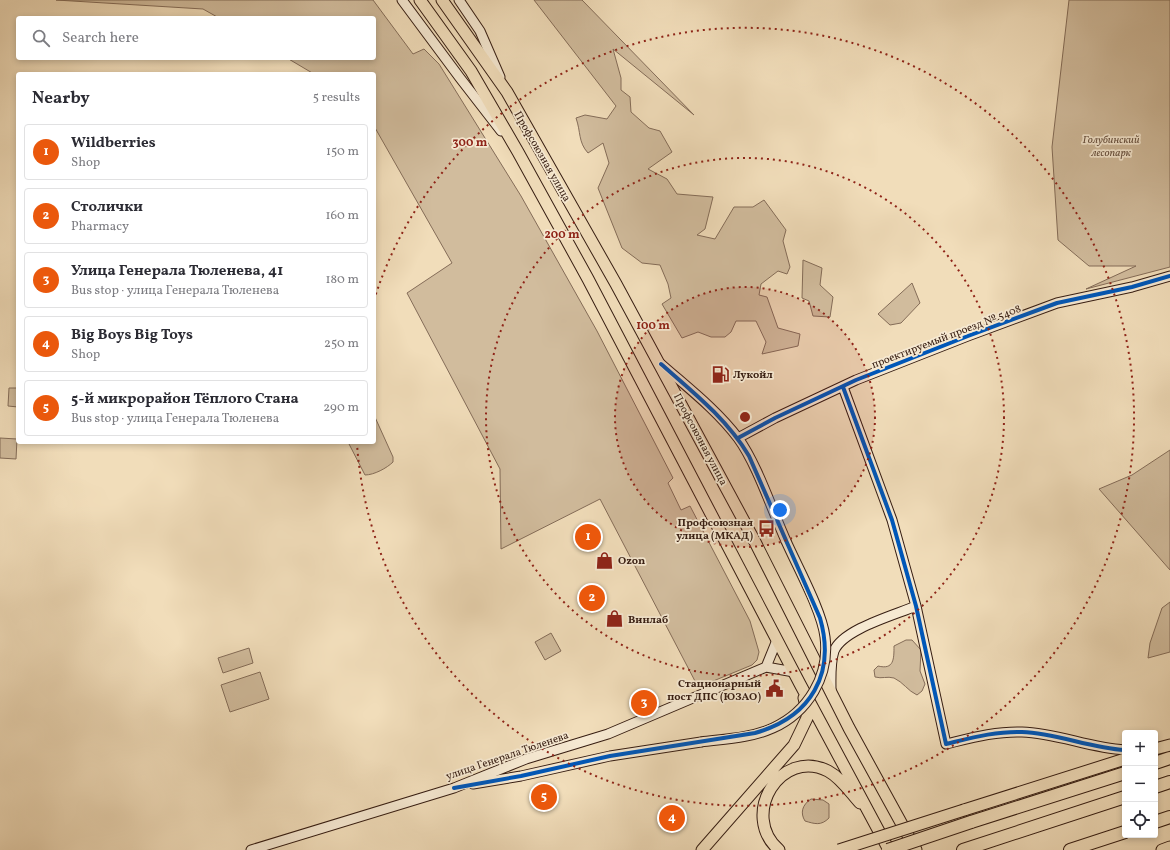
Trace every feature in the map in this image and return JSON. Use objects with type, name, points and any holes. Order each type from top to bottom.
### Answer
[{"type":"highway","points":[[1158,762],[1170,758]]},
{"type":"highway","points":[[889,850],[1122,774]]},
{"type":"highway","points":[[1158,786],[1170,782]]},
{"type":"highway","points":[[963,850],[1122,798]]},
{"type":"highway","points":[[1158,821],[1170,817]]},
{"type":"highway","points":[[1070,850],[1122,833]]},
{"type":"main road","name":"Профсоюзная улица","points":[[420,0],[471,71],[518,152],[588,279],[800,684]]},
{"type":"main road","name":"Профсоюзная улица","points":[[442,0],[507,92],[661,364],[752,536],[849,728],[916,850]]},
{"type":"main road","points":[[800,684],[889,850]]},
{"type":"main road","points":[[702,850],[794,745],[807,718],[807,710],[800,684]]},
{"type":"main road","points":[[1158,747],[1168,745]]},
{"type":"main road","points":[[839,850],[1122,760]]},
{"type":"main road","points":[[779,850],[766,833],[763,826],[762,811],[766,797],[770,790],[780,778],[792,770],[813,766],[827,770],[839,779],[871,815]]},
{"type":"main road","points":[[857,850],[891,834]]},
{"type":"main road","points":[[1162,850],[1170,847]]},
{"type":"street","name":"Профсоюзная улица","points":[[402,0],[460,78],[518,152]]},
{"type":"street","name":"Профсоюзная улица","points":[[459,0],[480,31],[507,92]]},
{"type":"street","name":"проектируемый проезд № 5408","points":[[738,438],[775,418],[843,387],[968,336],[1057,303],[1132,287],[1170,276]]},
{"type":"street","points":[[454,788],[521,776],[610,756],[756,733],[772,728],[789,719],[804,706],[818,685],[825,660],[825,636],[820,618],[749,456],[738,438],[694,393],[661,364]]},
{"type":"street","points":[[843,387],[892,520],[916,606],[946,744],[986,735],[1023,732],[1042,734],[1100,748],[1122,750]]},
{"type":"street","points":[[831,691],[834,651],[841,640],[855,631],[916,606]]},
{"type":"street","points":[[777,640],[766,667],[794,672]]},
{"type":"street","name":"улица Генерала Тюленева","points":[[251,850],[454,788],[526,759],[608,734],[766,667]]},
{"type":"green space","points":[[56,0],[373,0],[413,54],[424,49],[439,64],[521,196],[597,331],[673,478],[668,483],[681,510],[690,506],[750,621],[759,652],[757,660],[752,665],[706,684],[696,683],[600,499],[501,549],[500,469],[407,293],[452,263],[376,130],[376,72],[311,72],[290,60],[376,60],[376,16],[215,16],[203,9]]},
{"type":"green space","points":[[534,0],[582,0],[694,115],[613,49],[621,78],[621,90],[630,97],[631,112],[649,128],[660,131],[672,152],[648,169],[667,179],[677,194],[713,197],[705,229],[697,235],[715,239],[734,207],[753,207],[764,200],[786,230],[783,241],[790,267],[787,274],[778,271],[761,284],[759,295],[767,297],[778,328],[800,334],[798,346],[762,354],[766,342],[756,321],[736,321],[731,332],[725,337],[711,337],[698,332],[682,338],[662,304],[671,298],[668,284],[660,265],[642,263],[622,248],[598,188],[609,163],[603,143],[588,153],[581,141],[576,118],[585,115],[607,119],[616,106]]},
{"type":"green space","name":"Голубинский лесопарк","points":[[1069,0],[1170,0],[1170,267],[1086,289],[1136,266],[1089,266],[1058,240],[1052,147]]},
{"type":"green space","points":[[803,260],[822,268],[820,285],[833,297],[830,317],[813,316],[809,301],[802,298]]},
{"type":"green space","points":[[912,283],[920,303],[901,323],[890,325],[878,314]]},
{"type":"green space","points":[[9,388],[16,388],[16,407],[8,406]]},
{"type":"green space","points":[[376,419],[393,457],[393,462],[380,471],[365,475],[349,444],[376,444]]},
{"type":"green space","points":[[0,438],[16,439],[16,459],[0,458]]},
{"type":"green space","points":[[1170,450],[1170,570],[1099,489],[1132,475]]},
{"type":"green space","points":[[1170,602],[1170,652],[1148,658],[1150,643],[1162,608]]},
{"type":"green space","points":[[551,633],[561,651],[545,660],[535,642]]},
{"type":"green space","points":[[906,640],[912,640],[921,650],[920,671],[925,684],[922,691],[917,695],[894,678],[875,677],[874,670],[878,666],[887,666],[892,662],[894,646]]},
{"type":"green space","points":[[249,648],[253,663],[223,673],[218,658]]},
{"type":"green space","points":[[260,672],[269,699],[230,712],[221,685]]},
{"type":"green space","points":[[811,799],[823,800],[829,804],[829,818],[821,823],[805,821],[802,812],[804,806]]},
{"type":"cycle path","points":[[738,438],[775,418],[856,380],[968,336],[1057,303],[1132,287],[1170,276]]},
{"type":"cycle path","points":[[454,788],[521,776],[610,756],[755,733],[775,726],[791,716],[804,704],[814,690],[821,675],[824,657],[824,638],[820,618],[749,456],[720,418],[661,364]]},
{"type":"cycle path","points":[[843,387],[892,520],[916,606],[946,744],[974,737],[1022,732],[1048,735],[1112,749],[1122,750]]},
{"type":"place","name":"Лукойл","points":[[720,374]]},
{"type":"place","name":"Профсоюзная улица (МКАД)","points":[[766,528]]},
{"type":"place","name":"Wildberries","points":[[588,537]]},
{"type":"place","name":"Ozon","points":[[605,560]]},
{"type":"place","name":"Столички","points":[[592,598]]},
{"type":"place","name":"Винлаб","points":[[615,619]]},
{"type":"place","name":"Стационарный пост ДПС (ЮЗАО)","points":[[774,689]]},
{"type":"place","name":"Улица Генерала Тюленева, 41","points":[[644,703]]},
{"type":"place","name":"5-й микрорайон Тёплого Стана","points":[[544,797]]},
{"type":"place","name":"Big Boys Big Toys","points":[[672,818]]}]
